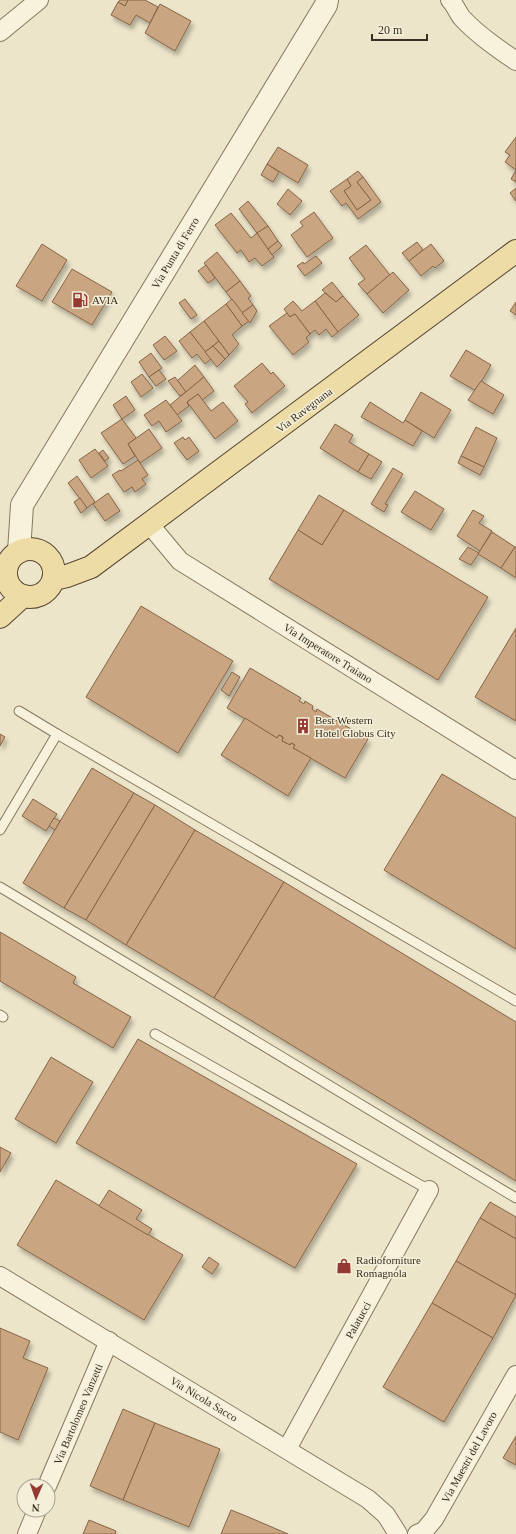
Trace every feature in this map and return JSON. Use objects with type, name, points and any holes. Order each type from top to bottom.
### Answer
[{"type":"main road","name":"Via Ravegnana","points":[[54,573],[67,576],[91,568],[516,251]]},
{"type":"main road","points":[[0,617],[11,593],[6,578],[7,566],[13,556],[27,550],[46,556],[54,573],[46,592],[31,598],[11,593]]},
{"type":"street","points":[[0,32],[39,0]]},
{"type":"street","points":[[451,1],[461,17],[469,25],[516,61]]},
{"type":"street","name":"Via Punta di Ferro","points":[[27,550],[22,505],[328,2]]},
{"type":"street","name":"Via Imperatore Traiano","points":[[150,525],[180,561],[516,770]]},
{"type":"street","name":"Palatucci","points":[[287,1449],[429,1190]]},
{"type":"street","name":"Via Nicola Sacco","points":[[0,1276],[368,1499],[386,1515],[398,1534]]},
{"type":"street","name":"Via Bartolomeo Vanzetti","points":[[50,1478],[109,1342]]},
{"type":"street","name":"Via Maestri del Lavoro","points":[[417,1534],[424,1531],[434,1519],[516,1375]]},
{"type":"street","points":[[27,1534],[34,1518]]},
{"type":"lane","points":[[19,711],[516,1001]]},
{"type":"lane","points":[[0,830],[57,734]]},
{"type":"lane","points":[[0,887],[516,1198]]},
{"type":"lane","points":[[155,1034],[429,1190]]},
{"type":"building","points":[[120,0],[128,0],[125,6],[118,2]]},
{"type":"building","points":[[128,0],[145,0],[158,7],[150,23],[136,15],[130,25],[111,15],[118,2],[125,6]]},
{"type":"building","points":[[160,4],[191,21],[175,51],[145,33]]},
{"type":"building","points":[[516,137],[516,170],[505,162],[510,155],[505,152]]},
{"type":"building","points":[[278,147],[308,165],[298,183],[267,164]]},
{"type":"building","points":[[267,164],[279,172],[273,182],[261,175]]},
{"type":"building","points":[[516,170],[516,182],[511,179]]},
{"type":"building","points":[[358,171],[363,177],[357,182],[371,200],[357,210],[344,191],[351,186],[347,179]]},
{"type":"building","points":[[363,177],[381,202],[358,219],[346,203],[342,206],[330,191],[347,179],[351,186],[344,191],[357,210],[371,200],[357,182]]},
{"type":"building","points":[[516,188],[516,201],[510,193]]},
{"type":"building","points":[[288,189],[302,201],[290,215],[277,204]]},
{"type":"building","points":[[248,201],[268,226],[257,233],[239,209]]},
{"type":"building","points":[[314,212],[333,238],[307,257],[291,235],[303,226],[300,222]]},
{"type":"building","points":[[231,213],[251,238],[257,233],[274,257],[262,266],[255,258],[249,262],[241,250],[237,253],[215,225]]},
{"type":"building","points":[[268,226],[278,241],[268,249],[257,233]]},
{"type":"building","points":[[278,241],[282,246],[272,255],[268,249]]},
{"type":"building","points":[[417,242],[423,250],[409,261],[402,253]]},
{"type":"building","points":[[42,244],[67,260],[42,301],[16,286]]},
{"type":"building","points":[[431,244],[444,261],[435,268],[433,266],[421,276],[409,261]]},
{"type":"building","points":[[366,245],[390,275],[367,294],[358,284],[365,279],[349,258]]},
{"type":"building","points":[[217,252],[240,281],[226,292],[204,263]]},
{"type":"building","points":[[316,256],[322,263],[305,276],[297,266],[303,262],[304,264]]},
{"type":"building","points":[[206,265],[215,278],[208,283],[198,271]]},
{"type":"building","points":[[72,269],[112,292],[92,325],[52,302]]},
{"type":"building","points":[[393,272],[409,290],[383,313],[367,294]]},
{"type":"building","points":[[240,281],[251,296],[248,298],[253,305],[242,313],[226,292]]},
{"type":"building","points":[[332,282],[343,296],[336,302],[322,290]]},
{"type":"building","points":[[325,293],[336,302],[343,296],[359,315],[338,332],[315,301]]},
{"type":"building","points":[[185,299],[197,315],[191,319],[179,303]]},
{"type":"building","points":[[232,299],[249,321],[242,326],[226,304]]},
{"type":"building","points":[[293,301],[302,311],[315,301],[338,332],[332,337],[326,329],[319,335],[315,330],[310,334],[295,314],[290,317],[284,309]]},
{"type":"building","points":[[516,302],[516,315],[510,311]]},
{"type":"building","points":[[226,304],[242,326],[232,335],[239,344],[229,355],[204,321]]},
{"type":"building","points":[[253,305],[257,311],[250,323],[242,313]]},
{"type":"building","points":[[287,313],[290,317],[295,314],[310,334],[306,338],[309,342],[293,355],[269,326]]},
{"type":"building","points":[[204,321],[219,341],[205,352],[190,332]]},
{"type":"building","points":[[190,332],[211,359],[205,364],[197,354],[192,358],[179,341]]},
{"type":"building","points":[[165,336],[177,351],[164,360],[153,345]]},
{"type":"building","points":[[219,341],[229,355],[225,359],[213,346]]},
{"type":"building","points":[[213,346],[225,359],[217,367],[205,352]]},
{"type":"building","points":[[466,350],[491,365],[476,391],[450,376]]},
{"type":"building","points":[[151,353],[162,368],[149,377],[139,362]]},
{"type":"building","points":[[262,363],[271,374],[273,372],[285,386],[252,413],[245,404],[248,402],[234,386]]},
{"type":"building","points":[[195,365],[204,377],[186,392],[177,381]]},
{"type":"building","points":[[159,370],[166,379],[156,386],[149,377]]},
{"type":"building","points":[[142,374],[153,388],[141,397],[131,382]]},
{"type":"building","points":[[175,377],[186,392],[180,396],[168,381]]},
{"type":"building","points":[[204,377],[214,391],[202,400],[198,394],[187,402],[189,406],[177,415],[170,405]]},
{"type":"building","points":[[481,381],[504,395],[493,414],[468,400]]},
{"type":"building","points":[[421,392],[451,410],[434,438],[405,420]]},
{"type":"building","points":[[198,394],[211,411],[223,402],[238,421],[215,439],[187,402]]},
{"type":"building","points":[[126,396],[135,410],[122,419],[113,405]]},
{"type":"building","points":[[166,400],[182,421],[166,432],[159,421],[152,426],[144,415]]},
{"type":"building","points":[[370,402],[403,423],[405,420],[422,431],[413,446],[361,417]]},
{"type":"building","points":[[122,419],[136,438],[128,444],[135,456],[123,464],[101,433]]},
{"type":"building","points":[[335,424],[353,435],[349,442],[369,454],[358,472],[320,448]]},
{"type":"building","points":[[476,427],[497,438],[484,467],[461,456]]},
{"type":"building","points":[[149,429],[162,448],[140,463],[128,444]]},
{"type":"building","points":[[183,437],[185,440],[189,437],[199,451],[187,460],[174,443]]},
{"type":"building","points":[[95,449],[108,466],[91,478],[79,460]]},
{"type":"building","points":[[103,450],[109,458],[105,461],[99,453]]},
{"type":"building","points":[[369,454],[382,462],[371,479],[358,472]]},
{"type":"building","points":[[461,456],[484,467],[480,475],[458,463]]},
{"type":"building","points":[[138,460],[148,475],[142,479],[146,484],[135,492],[132,487],[124,492],[112,475]]},
{"type":"building","points":[[393,468],[403,474],[385,504],[388,505],[384,512],[371,504]]},
{"type":"building","points":[[77,476],[95,502],[87,508],[68,483]]},
{"type":"building","points":[[415,491],[444,509],[431,530],[401,512]]},
{"type":"building","points":[[108,493],[120,511],[105,521],[93,504]]},
{"type":"building","points":[[319,495],[344,510],[322,545],[298,530]]},
{"type":"building","points":[[80,498],[87,508],[81,513],[74,502]]},
{"type":"building","points":[[344,510],[488,597],[438,680],[269,579],[298,530],[322,545]]},
{"type":"building","points":[[473,510],[484,516],[479,523],[492,531],[480,551],[457,536]]},
{"type":"building","points":[[492,532],[515,547],[501,568],[478,554]]},
{"type":"building","points":[[468,547],[479,553],[471,565],[459,559]]},
{"type":"building","points":[[516,547],[516,578],[501,568]]},
{"type":"building","points":[[141,606],[233,661],[178,753],[86,697]]},
{"type":"building","points":[[516,628],[516,721],[475,697]]},
{"type":"building","name":"Best Western Hotel Globus City","points":[[250,668],[301,698],[299,701],[304,704],[305,701],[313,706],[312,709],[316,712],[317,709],[368,739],[345,778],[293,748],[295,745],[291,743],[290,745],[282,741],[283,737],[279,735],[277,738],[227,708]]},
{"type":"building","points":[[232,672],[240,677],[229,696],[221,690]]},
{"type":"building","points":[[245,718],[277,738],[279,735],[283,737],[282,741],[290,745],[291,743],[295,745],[293,748],[311,758],[288,796],[221,755]]},
{"type":"building","points":[[0,734],[5,737],[0,746]]},
{"type":"building","points":[[92,768],[134,793],[64,908],[23,883]]},
{"type":"building","points":[[442,774],[516,818],[516,949],[384,870]]},
{"type":"building","points":[[134,793],[155,805],[86,920],[64,908]]},
{"type":"building","points":[[33,799],[57,814],[46,831],[22,816]]},
{"type":"building","points":[[155,805],[195,830],[126,945],[86,920]]},
{"type":"building","points":[[54,818],[60,821],[55,830],[49,826]]},
{"type":"building","points":[[195,830],[284,882],[214,998],[126,945]]},
{"type":"building","points":[[284,882],[516,1022],[516,1181],[214,998]]},
{"type":"building","points":[[0,932],[76,977],[73,983],[131,1017],[113,1048],[0,981]]},
{"type":"building","points":[[138,1039],[357,1164],[295,1268],[76,1143]]},
{"type":"building","points":[[51,1057],[93,1082],[56,1143],[15,1119]]},
{"type":"building","points":[[0,1147],[11,1153],[0,1172]]},
{"type":"building","points":[[56,1180],[183,1255],[144,1320],[17,1245]]},
{"type":"building","points":[[109,1190],[142,1210],[136,1219],[152,1229],[148,1235],[99,1206]]},
{"type":"building","points":[[490,1202],[516,1217],[516,1239],[480,1218]]},
{"type":"building","points":[[480,1218],[516,1239],[516,1295],[456,1261]]},
{"type":"building","points":[[209,1257],[219,1264],[212,1274],[202,1267]]},
{"type":"building","points":[[456,1261],[516,1295],[493,1338],[432,1303]]},
{"type":"building","points":[[432,1303],[493,1338],[444,1422],[383,1387]]},
{"type":"building","points":[[0,1328],[30,1341],[23,1358],[48,1368],[18,1440],[0,1432]]},
{"type":"building","points":[[123,1409],[155,1423],[123,1500],[90,1486]]},
{"type":"building","points":[[155,1423],[220,1449],[189,1527],[123,1500]]},
{"type":"building","points":[[516,1436],[516,1465],[503,1458]]},
{"type":"building","points":[[231,1510],[246,1516],[288,1534],[221,1534]]},
{"type":"building","points":[[89,1520],[116,1531],[115,1534],[83,1534]]},
{"type":"place","name":"AVIA","points":[[80,300]]},
{"type":"place","name":"Best Western Hotel Globus City","points":[[303,726]]},
{"type":"place","name":"Radioforniture Romagnola","points":[[344,1266]]}]
